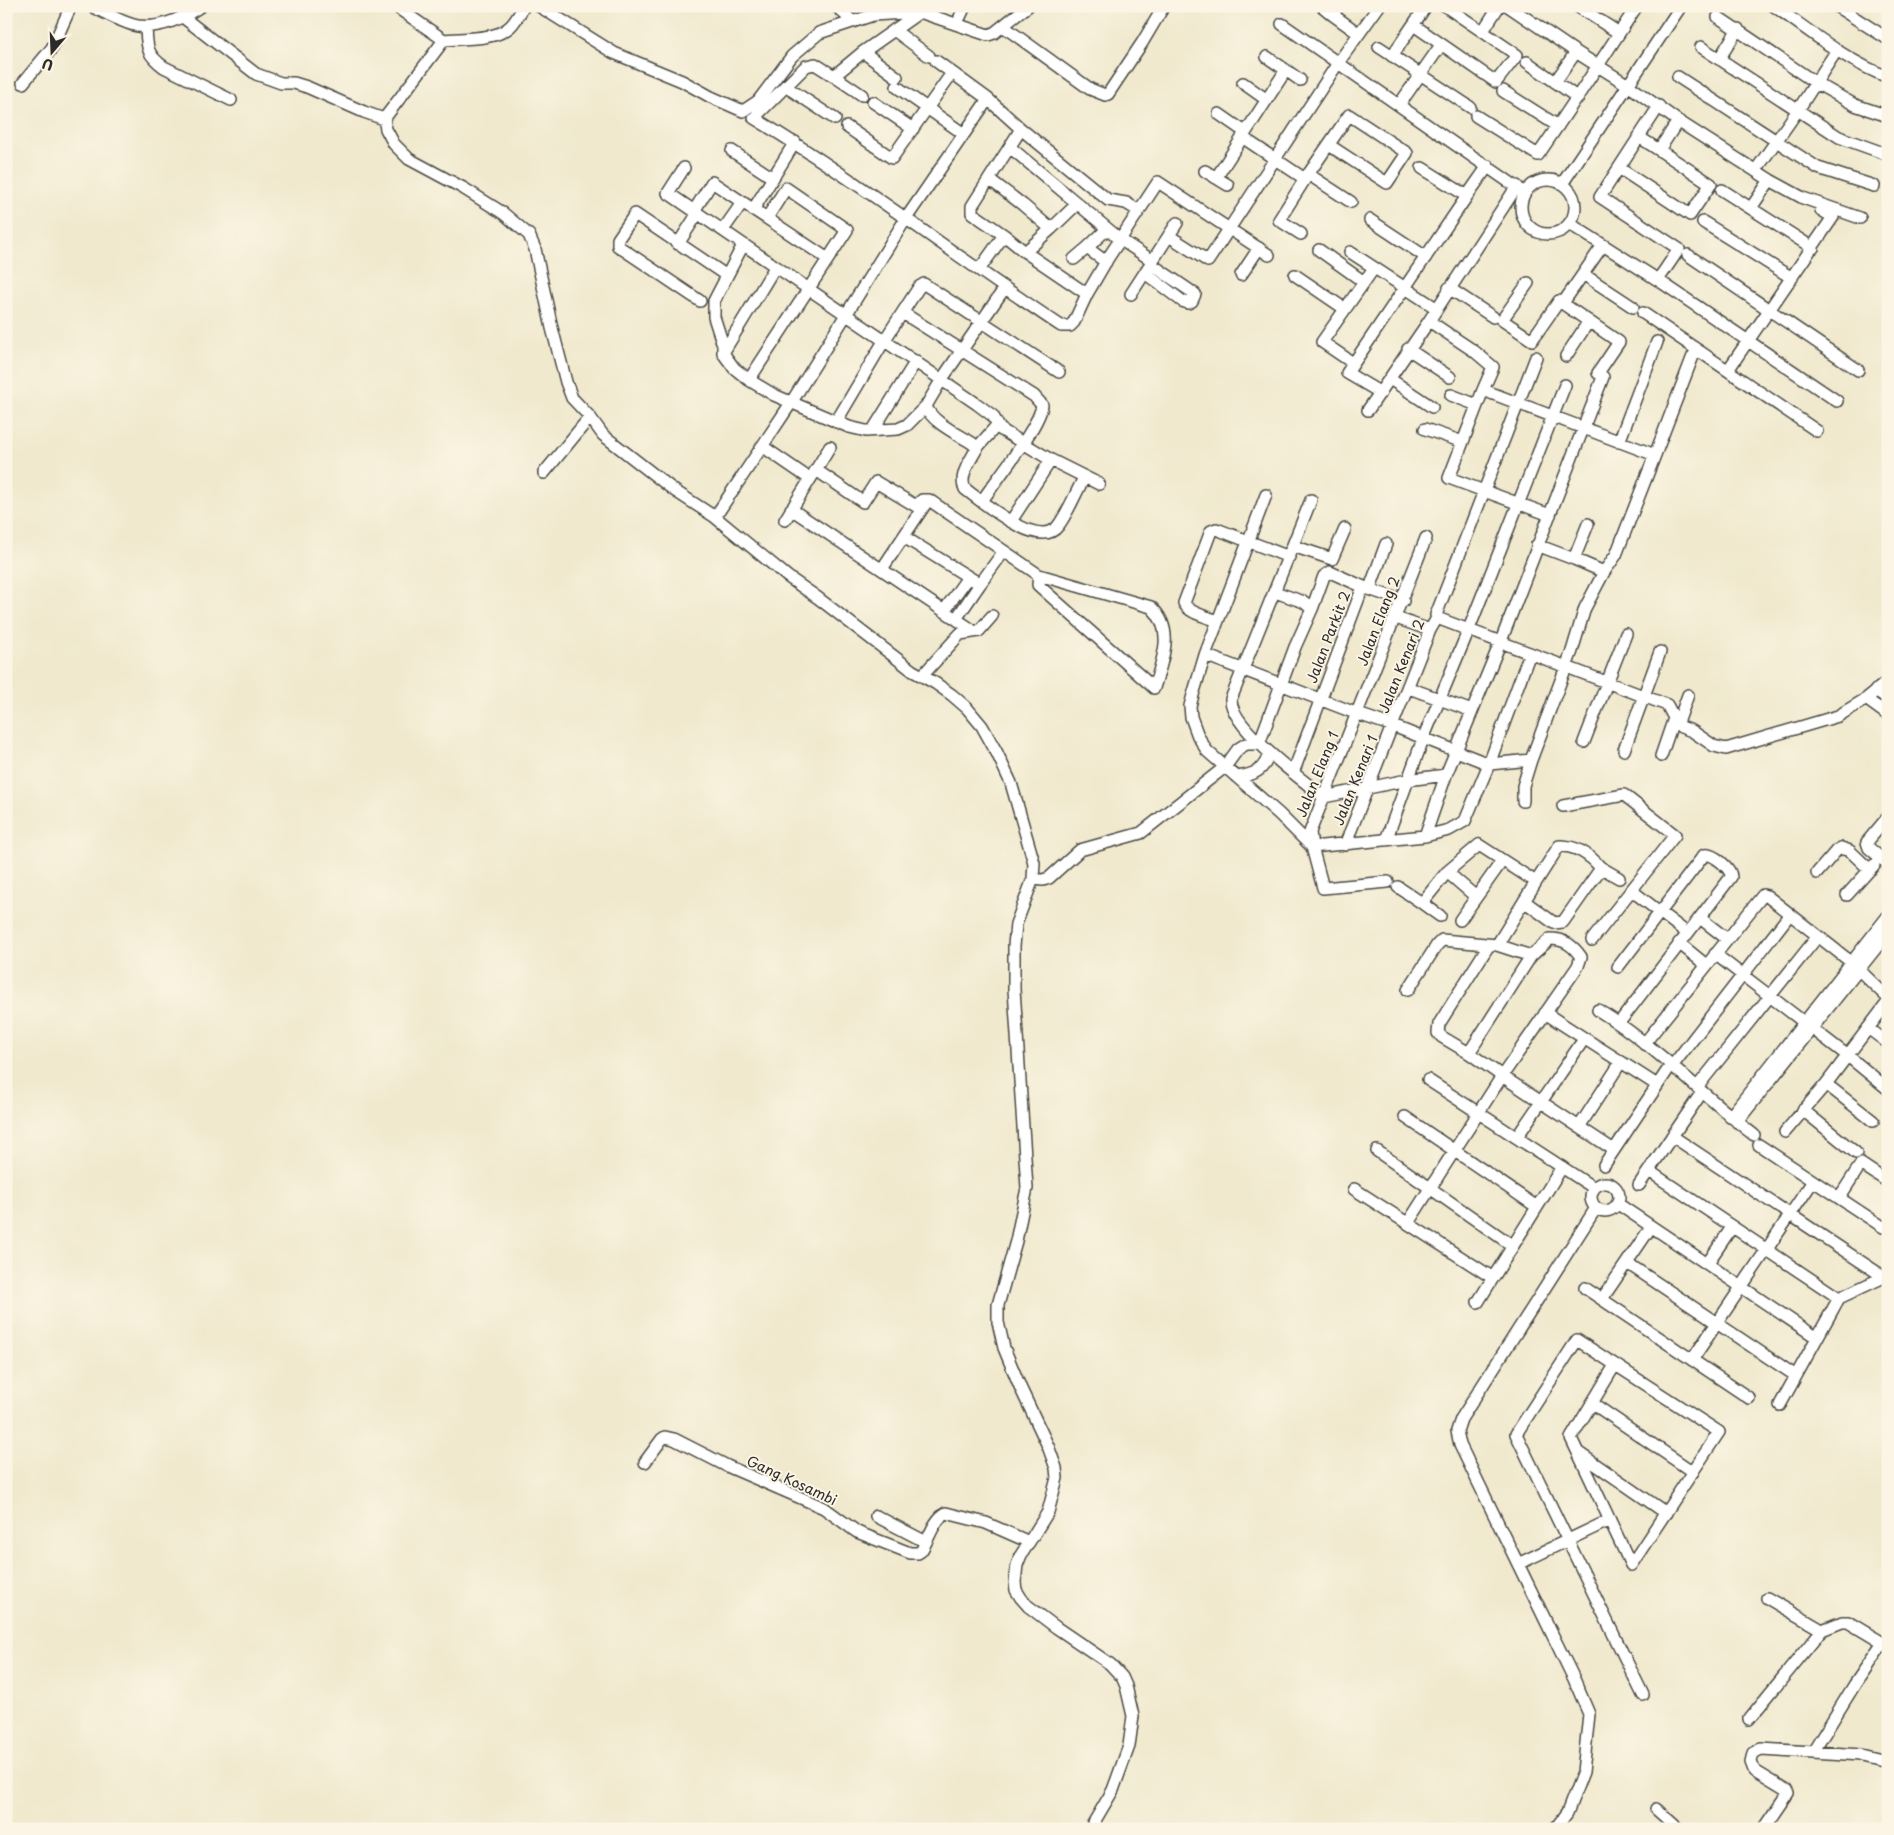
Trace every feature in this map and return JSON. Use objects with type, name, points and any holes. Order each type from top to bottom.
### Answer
[{"type":"street","points":[[23,84],[52,48],[71,6]]},
{"type":"street","points":[[91,6],[127,23],[146,27],[184,18],[200,6]]},
{"type":"street","points":[[395,6],[444,40],[464,37],[488,37],[499,34],[508,29],[524,6]]},
{"type":"street","points":[[539,6],[614,53],[682,81],[711,97],[743,110],[758,100],[792,56],[819,33],[873,15],[921,9],[988,35],[994,34],[1028,6]]},
{"type":"street","points":[[836,6],[852,21]]},
{"type":"street","points":[[1003,26],[1090,89],[1105,95],[1108,94],[1123,72],[1164,6]]},
{"type":"street","points":[[1169,236],[1208,261],[1358,33],[1379,6]]},
{"type":"street","points":[[1392,56],[1415,26],[1426,6]]},
{"type":"street","points":[[1483,32],[1499,6]]},
{"type":"street","points":[[1508,6],[1628,85],[1678,121],[1770,180],[1833,217],[1728,370]]},
{"type":"street","points":[[1577,6],[1619,34]]},
{"type":"street","points":[[1379,47],[1538,155],[1578,98],[1597,65],[1637,6]]},
{"type":"street","points":[[1562,184],[1681,6]]},
{"type":"street","points":[[1774,6],[1837,50],[1872,71],[1888,77]]},
{"type":"street","points":[[1836,6],[1888,39]]},
{"type":"street","points":[[1328,8],[1358,33]]},
{"type":"street","points":[[1415,26],[1496,82],[1518,55],[1450,8]]},
{"type":"street","points":[[834,76],[862,52],[921,9]]},
{"type":"street","points":[[1718,17],[1816,83],[1855,105],[1888,116]]},
{"type":"street","points":[[184,18],[256,74],[280,83],[294,83],[307,87],[384,119]]},
{"type":"street","points":[[1282,24],[1521,189]]},
{"type":"street","points":[[146,27],[148,49],[156,61],[164,67],[230,100]]},
{"type":"street","points":[[1719,59],[1738,29]]},
{"type":"street","points":[[894,30],[988,99],[1108,200],[1126,203],[1139,211]]},
{"type":"street","points":[[444,40],[384,119],[386,129],[394,144],[410,159],[464,188],[503,214],[529,235],[535,249],[552,328],[572,398],[590,416],[603,435],[675,491],[715,517],[788,577],[912,671],[952,695],[967,708],[982,726],[998,753],[1011,783],[1033,856],[1033,879],[1016,924],[1014,946],[1014,988],[1026,1188],[1016,1241],[1001,1294],[998,1315],[1004,1348],[1056,1468],[1056,1486],[1048,1512],[1029,1542],[1015,1573],[1016,1590],[1020,1598],[1057,1628],[1110,1664],[1122,1677],[1130,1701],[1133,1716],[1132,1732],[1122,1768],[1090,1829]]},
{"type":"street","points":[[1399,105],[1441,45]]},
{"type":"street","points":[[1701,47],[1839,137],[1886,154]]},
{"type":"street","points":[[1756,170],[1837,50]]},
{"type":"street","points":[[862,52],[927,108],[964,134]]},
{"type":"street","points":[[1556,82],[1576,52]]},
{"type":"street","points":[[1267,57],[1300,80]]},
{"type":"street","points":[[1527,62],[1578,98]]},
{"type":"street","points":[[862,95],[818,66],[811,64],[806,66],[754,118],[795,142],[1004,289],[1061,326],[1070,326],[1074,322],[1087,294],[1106,262],[1158,182],[1269,255]]},
{"type":"street","points":[[1216,178],[1286,70]]},
{"type":"street","points":[[847,127],[892,158],[952,73]]},
{"type":"street","points":[[1678,77],[1778,140],[1818,168],[1874,186]]},
{"type":"street","points":[[1243,83],[1267,100]]},
{"type":"street","points":[[785,86],[835,119]]},
{"type":"street","points":[[1503,91],[1558,126]]},
{"type":"street","points":[[715,517],[791,403],[905,220],[988,99]]},
{"type":"street","points":[[873,102],[913,129]]},
{"type":"street","points":[[1658,280],[1679,249],[1600,197],[1659,106]]},
{"type":"street","points":[[1219,114],[1275,159],[1350,202]]},
{"type":"street","points":[[1301,234],[1279,220],[1307,176],[1349,115],[1407,153],[1387,183],[1329,145]]},
{"type":"street","points":[[1659,150],[1678,121]]},
{"type":"street","points":[[1022,129],[972,206],[972,213],[1087,294]]},
{"type":"street","points":[[1619,168],[1690,214],[1711,184],[1639,137]]},
{"type":"street","points":[[754,210],[795,142]]},
{"type":"street","points":[[1011,148],[1121,240],[1149,266]]},
{"type":"street","points":[[732,151],[773,178]]},
{"type":"street","points":[[1381,392],[1347,373],[1488,166]]},
{"type":"street","points":[[684,168],[668,193],[775,268],[988,411],[995,420],[996,425],[1051,460],[1099,484]]},
{"type":"street","points":[[1422,168],[1467,196]]},
{"type":"street","points":[[1205,171],[1228,185]]},
{"type":"street","points":[[989,180],[1051,229]]},
{"type":"street","points":[[1368,410],[1429,321],[1449,288],[1521,189],[1541,181],[1552,180],[1562,184],[1573,195],[1575,203],[1576,211],[1570,224],[1561,232],[1551,235],[1541,234],[1532,230],[1525,222],[1521,212],[1521,189]]},
{"type":"street","points":[[1751,208],[1770,180]]},
{"type":"street","points":[[678,244],[712,182],[828,259]]},
{"type":"street","points":[[748,380],[846,230],[786,188],[767,218]]},
{"type":"street","points":[[1722,190],[1813,248]]},
{"type":"street","points":[[1803,198],[1860,218]]},
{"type":"street","points":[[723,230],[742,202]]},
{"type":"street","points":[[1025,252],[1077,204]]},
{"type":"street","points":[[700,301],[618,246],[618,240],[635,214],[727,276]]},
{"type":"street","points":[[1370,220],[1426,257]]},
{"type":"street","points":[[1703,222],[1792,278]]},
{"type":"street","points":[[1131,294],[1178,223]]},
{"type":"street","points":[[1570,224],[1658,280],[1837,401]]},
{"type":"street","points":[[1074,259],[1107,229]]},
{"type":"street","points":[[978,270],[1004,235]]},
{"type":"street","points":[[743,245],[714,301],[713,309],[723,344],[723,353],[734,368],[748,380],[774,395],[858,430],[898,429],[907,426],[926,406],[1004,289]]},
{"type":"street","points":[[1563,303],[1603,245]]},
{"type":"street","points":[[1087,248],[1106,262]]},
{"type":"street","points":[[1242,275],[1258,248]]},
{"type":"street","points":[[1319,250],[1364,282]]},
{"type":"street","points":[[1350,252],[1436,308]]},
{"type":"street","points":[[1688,255],[1858,370]]},
{"type":"street","points":[[723,353],[775,268]]},
{"type":"street","points":[[1353,363],[1322,342],[1374,268]]},
{"type":"street","points":[[1583,274],[1817,431]]},
{"type":"street","points":[[1295,275],[1345,309]]},
{"type":"street","points":[[1425,836],[1446,775],[1501,641],[1584,428],[1600,375],[1619,342],[1559,301],[1532,340],[1502,320],[1528,283]]},
{"type":"street","points":[[836,422],[884,341],[904,313],[919,287],[924,284],[1059,372]]},
{"type":"street","points":[[1449,288],[1492,317]]},
{"type":"street","points":[[904,313],[1039,400],[1042,405],[1042,410],[1023,443],[982,501]]},
{"type":"street","points":[[1429,321],[1474,351],[1493,367],[1449,478],[1550,515]]},
{"type":"street","points":[[1566,356],[1589,321]]},
{"type":"street","points":[[1619,442],[1657,342]]},
{"type":"street","points":[[1408,350],[1450,377]]},
{"type":"street","points":[[1523,801],[1523,786],[1531,760],[1586,608],[1604,572],[1616,555],[1693,356]]},
{"type":"street","name":"Jalan Kenari 2","points":[[1393,726],[1430,630],[1437,618],[1436,615],[1454,567],[1536,357]]},
{"type":"street","points":[[873,430],[916,361]]},
{"type":"street","points":[[1390,379],[1432,407]]},
{"type":"street","points":[[1386,840],[1438,700],[1565,385]]},
{"type":"street","points":[[1483,390],[1655,455]]},
{"type":"street","points":[[1451,395],[1477,405]]},
{"type":"street","points":[[926,406],[934,419],[977,448]]},
{"type":"street","points":[[544,473],[590,416]]},
{"type":"street","points":[[996,425],[977,448],[964,474],[963,481],[966,489],[1011,522],[1030,532],[1040,534],[1053,531],[1058,526],[1084,478]]},
{"type":"street","points":[[1425,429],[1463,442]]},
{"type":"street","points":[[762,446],[863,502],[876,482],[916,506],[922,500],[929,500],[1039,575],[1151,607],[1160,615],[1166,632],[1164,652],[1154,688],[1038,585],[1039,575]]},
{"type":"street","points":[[784,520],[830,447]]},
{"type":"street","points":[[1011,522],[1051,460]]},
{"type":"street","points":[[1266,495],[1205,655],[1193,695],[1190,706],[1191,717],[1198,736],[1207,751],[1312,847],[1323,888],[1393,884],[1440,916]]},
{"type":"street","points":[[882,569],[929,500]]},
{"type":"street","points":[[1312,500],[1231,699],[1231,704],[1259,744],[1324,796],[1407,780],[1446,775]]},
{"type":"street","points":[[791,509],[971,629]]},
{"type":"street","points":[[1574,559],[1588,524]]},
{"type":"street","points":[[1218,621],[1190,610],[1184,603],[1212,531],[1216,529],[1249,542],[1332,559],[1345,529]]},
{"type":"street","points":[[904,537],[980,584]]},
{"type":"street","name":"Jalan Elang 2","points":[[1358,714],[1426,538]]},
{"type":"street","name":"Jalan Parkit 2","points":[[1293,773],[1361,592],[1368,588],[1386,544]]},
{"type":"street","points":[[1537,545],[1604,572]]},
{"type":"street","points":[[956,619],[1004,551]]},
{"type":"street","points":[[1259,744],[1295,647],[1324,576],[1328,572],[1333,572],[1402,601]]},
{"type":"street","points":[[944,611],[968,577]]},
{"type":"street","points":[[1052,596],[1063,582]]},
{"type":"street","points":[[1275,592],[1304,602],[1312,609]]},
{"type":"street","points":[[922,676],[960,634],[980,631],[992,616]]},
{"type":"street","points":[[1396,618],[1430,630]]},
{"type":"street","points":[[1437,618],[1667,705],[1676,720],[1714,746],[1726,749],[1825,720],[1845,712],[1866,699],[1888,681]]},
{"type":"street","points":[[1584,742],[1626,634]]},
{"type":"street","points":[[1624,750],[1660,652]]},
{"type":"street","points":[[1312,847],[1425,836],[1449,830],[1465,821],[1490,764],[1530,653]]},
{"type":"street","points":[[1205,655],[1490,764],[1531,760]]},
{"type":"street","points":[[1409,688],[1472,711]]},
{"type":"street","points":[[1876,690],[1888,699]]},
{"type":"street","points":[[1661,756],[1688,695]]},
{"type":"street","points":[[1866,699],[1888,715]]},
{"type":"street","name":"Jalan Elang 1","points":[[1312,847],[1310,832],[1358,714]]},
{"type":"street","name":"Jalan Kenari 1","points":[[1345,845],[1393,726]]},
{"type":"street","points":[[1033,879],[1043,880],[1049,878],[1080,850],[1141,833],[1225,768],[1241,747],[1250,743],[1259,744]]},
{"type":"street","points":[[1237,777],[1257,772],[1265,764],[1269,753]]},
{"type":"street","points":[[1563,806],[1624,795],[1675,834],[1592,940]]},
{"type":"street","points":[[1849,850],[1858,844],[1867,842],[1888,817]]},
{"type":"street","points":[[1847,895],[1870,870],[1884,861],[1869,848],[1867,842]]},
{"type":"street","points":[[1422,902],[1447,872],[1479,845],[1536,882]]},
{"type":"street","points":[[1614,1150],[1469,1052],[1442,1037],[1438,1032],[1439,1024],[1524,901],[1559,846],[1570,845],[1594,860],[1600,867],[1620,878]]},
{"type":"street","points":[[1817,873],[1836,851],[1841,848],[1849,850],[1870,870]]},
{"type":"street","points":[[1618,967],[1704,854],[1708,854],[1732,873],[1731,877],[1619,1023]]},
{"type":"street","points":[[1460,920],[1502,861]]},
{"type":"street","points":[[1524,901],[1554,923],[1563,922],[1600,867]]},
{"type":"street","points":[[1447,872],[1476,897]]},
{"type":"street","points":[[1631,890],[1687,933]]},
{"type":"street","points":[[1644,1044],[1761,896],[1767,896],[1818,936],[1888,998]]},
{"type":"street","points":[[1604,1165],[1657,1085],[1790,914]]},
{"type":"street","points":[[1734,1119],[1854,966],[1888,916]]},
{"type":"street","points":[[1700,918],[1727,940]]},
{"type":"street","points":[[1854,966],[1888,933]]},
{"type":"street","points":[[1639,1185],[1672,1136],[1698,1092],[1818,936]]},
{"type":"street","points":[[1408,1223],[1502,1076],[1578,966],[1581,956],[1575,948],[1560,939],[1550,939],[1532,956],[1469,1052]]},
{"type":"street","points":[[1408,990],[1442,940],[1493,945],[1532,956]]},
{"type":"street","points":[[1680,943],[1706,965]]},
{"type":"street","points":[[1715,954],[1888,1089]]},
{"type":"street","points":[[1785,1132],[1826,1084],[1888,1002]]},
{"type":"street","points":[[1598,1010],[1619,1023],[1698,1092],[1734,1119],[1756,1140],[1883,1227]]},
{"type":"street","points":[[1545,1013],[1657,1085]]},
{"type":"street","points":[[1868,1028],[1888,1044]]},
{"type":"street","points":[[1517,1137],[1584,1039]]},
{"type":"street","points":[[1579,1127],[1621,1062]]},
{"type":"street","points":[[1428,1080],[1479,1111],[1594,1188]]},
{"type":"street","points":[[1826,1084],[1873,1121]]},
{"type":"street","points":[[1803,1110],[1856,1153]]},
{"type":"street","points":[[1405,1117],[1537,1207]]},
{"type":"street","points":[[1672,1136],[1884,1277],[1839,1298],[1780,1405]]},
{"type":"street","points":[[1378,1151],[1513,1246]]},
{"type":"street","points":[[1839,1198],[1861,1164],[1888,1182]]},
{"type":"street","points":[[1478,1302],[1562,1167]]},
{"type":"street","points":[[1649,1171],[1839,1298]]},
{"type":"street","points":[[1692,1360],[1813,1180]]},
{"type":"street","points":[[1599,1184],[1610,1184],[1618,1193],[1618,1204],[1605,1212],[1596,1208],[1590,1198],[1594,1188],[1599,1184]]},
{"type":"street","points":[[1354,1189],[1493,1278]]},
{"type":"street","points":[[1618,1204],[1816,1337]]},
{"type":"street","points":[[1555,1829],[1567,1813],[1583,1772],[1589,1714],[1460,1444],[1457,1431],[1461,1419],[1596,1208]]},
{"type":"street","points":[[1602,1299],[1651,1226]]},
{"type":"street","points":[[1707,1264],[1732,1227]]},
{"type":"street","points":[[1626,1263],[1796,1376]]},
{"type":"street","points":[[1585,1288],[1749,1398]]},
{"type":"street","points":[[1615,1365],[1571,1438],[1631,1565],[1720,1432],[1577,1340],[1516,1434],[1642,1696]]},
{"type":"street","points":[[1592,1403],[1693,1472]]},
{"type":"street","name":"Gang Kosambi","points":[[645,1462],[662,1439],[669,1437],[763,1483],[824,1508],[857,1532],[910,1553],[918,1553],[926,1542]]},
{"type":"street","points":[[1578,1452],[1666,1513]]},
{"type":"street","points":[[876,1516],[926,1542],[940,1516],[946,1513],[986,1523],[1029,1542]]},
{"type":"street","points":[[1518,1564],[1610,1520]]},
{"type":"street","points":[[1767,1598],[1822,1630]]},
{"type":"street","points":[[1749,1719],[1822,1630],[1845,1621],[1852,1623],[1885,1644],[1855,1684],[1813,1752]]},
{"type":"street","points":[[1764,1829],[1788,1794],[1786,1790],[1754,1770],[1750,1762],[1753,1753],[1761,1749],[1862,1755],[1883,1760],[1888,1759]]},
{"type":"street","points":[[1656,1809],[1676,1829]]}]
